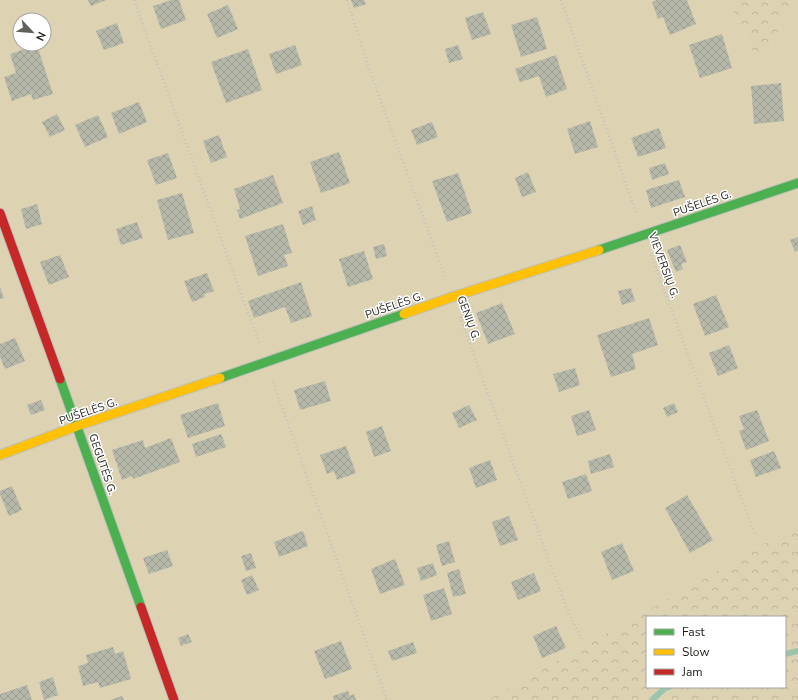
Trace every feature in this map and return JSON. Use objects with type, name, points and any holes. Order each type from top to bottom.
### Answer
[{"type":"street","name":"PUŠELĖS G.","points":[[0,455],[77,426],[452,297],[798,183]]},
{"type":"street","name":"GEGUTĖS G.","points":[[0,214],[174,700]]},
{"type":"path","name":"GENIŲ G.","points":[[347,0],[372,77],[566,608],[582,639]]},
{"type":"path","name":"VIEVERSIŲ G.","points":[[561,0],[644,235],[755,535]]},
{"type":"green space","points":[[0,0],[728,0],[754,54],[762,55],[770,51],[791,0],[798,0],[798,525],[487,700],[0,700]]},
{"type":"green space","points":[[728,0],[791,0],[770,51],[762,55],[754,54]]},
{"type":"green space","points":[[798,525],[798,700],[487,700]]},
{"type":"building","points":[[88,0],[106,0],[91,6]]},
{"type":"building","points":[[171,0],[179,0],[186,20],[161,29],[153,6]]},
{"type":"building","points":[[351,0],[364,0],[366,4],[354,8]]},
{"type":"building","points":[[657,0],[687,0],[696,24],[670,35],[663,17],[658,19],[652,2]]},
{"type":"building","points":[[228,5],[238,29],[217,38],[207,14]]},
{"type":"building","points":[[483,12],[491,34],[472,40],[465,18]]},
{"type":"building","points":[[537,17],[547,49],[521,57],[511,25]]},
{"type":"building","points":[[117,23],[124,43],[104,50],[96,31]]},
{"type":"building","points":[[722,34],[732,68],[700,78],[689,45]]},
{"type":"building","points":[[295,45],[302,65],[276,74],[269,54]]},
{"type":"building","points":[[458,45],[463,59],[449,63],[445,49]]},
{"type":"building","points":[[248,49],[262,90],[226,103],[211,62]]},
{"type":"building","points":[[16,52],[39,52],[53,94],[33,100],[31,94],[12,101],[4,77],[16,73],[10,54]]},
{"type":"building","points":[[556,55],[567,89],[546,97],[539,76],[520,82],[515,69]]},
{"type":"building","points":[[781,83],[784,121],[754,124],[751,86]]},
{"type":"building","points":[[139,102],[147,122],[119,134],[111,113]]},
{"type":"building","points":[[57,114],[65,130],[50,137],[42,122]]},
{"type":"building","points":[[98,115],[108,137],[85,147],[75,125]]},
{"type":"building","points":[[590,121],[598,147],[575,154],[567,129]]},
{"type":"building","points":[[432,122],[438,137],[417,145],[411,130]]},
{"type":"building","points":[[659,128],[666,148],[638,157],[631,138]]},
{"type":"building","points":[[219,135],[227,157],[211,163],[203,141]]},
{"type":"building","points":[[339,152],[350,183],[321,193],[310,162]]},
{"type":"building","points":[[168,153],[177,178],[156,185],[147,160]]},
{"type":"building","points":[[665,163],[669,174],[652,180],[649,168]]},
{"type":"building","points":[[528,172],[536,192],[522,197],[515,178]]},
{"type":"building","points":[[458,173],[472,213],[447,222],[432,181]]},
{"type":"building","points":[[273,175],[283,203],[240,219],[237,210],[240,209],[234,189]]},
{"type":"building","points":[[679,180],[685,197],[651,208],[646,190]]},
{"type":"building","points":[[182,193],[194,233],[168,240],[157,200]]},
{"type":"building","points":[[37,204],[42,224],[26,229],[21,209]]},
{"type":"building","points":[[312,206],[316,220],[303,225],[298,211]]},
{"type":"building","points":[[137,222],[143,238],[121,245],[116,229]]},
{"type":"building","points":[[283,224],[292,253],[284,255],[288,266],[258,276],[245,236]]},
{"type":"building","points":[[798,237],[798,250],[795,252],[790,240]]},
{"type":"building","points":[[384,244],[387,256],[376,259],[373,247]]},
{"type":"building","points":[[680,245],[687,262],[681,264],[683,269],[676,272],[667,250]]},
{"type":"building","points":[[364,251],[373,279],[348,287],[339,259]]},
{"type":"building","points":[[60,255],[69,277],[49,285],[40,262]]},
{"type":"building","points":[[207,273],[214,291],[204,294],[205,297],[192,302],[184,281]]},
{"type":"building","points":[[301,282],[312,316],[291,323],[285,307],[254,318],[248,301]]},
{"type":"building","points":[[0,287],[4,298],[0,299]]},
{"type":"building","points":[[631,288],[635,301],[622,305],[618,291]]},
{"type":"building","points":[[716,295],[729,327],[705,336],[693,304]]},
{"type":"building","points":[[502,303],[515,334],[488,344],[476,313]]},
{"type":"building","points":[[649,318],[658,345],[632,354],[636,369],[611,377],[597,335]]},
{"type":"building","points":[[15,338],[25,361],[5,369],[0,357],[0,344]]},
{"type":"building","points":[[729,345],[738,368],[718,376],[709,353]]},
{"type":"building","points":[[575,368],[580,385],[559,392],[553,374]]},
{"type":"building","points":[[325,381],[331,401],[300,410],[294,390]]},
{"type":"building","points":[[41,400],[45,410],[31,415],[27,405]]},
{"type":"building","points":[[218,403],[225,426],[188,438],[180,415]]},
{"type":"building","points":[[674,403],[678,412],[667,417],[663,408]]},
{"type":"building","points":[[469,405],[477,420],[459,428],[452,413]]},
{"type":"building","points":[[589,410],[596,430],[577,436],[571,416]]},
{"type":"building","points":[[757,410],[769,441],[746,450],[739,431],[744,429],[739,416]]},
{"type":"building","points":[[382,426],[391,451],[374,457],[366,432]]},
{"type":"building","points":[[221,434],[226,447],[196,457],[192,444]]},
{"type":"building","points":[[171,438],[180,462],[133,479],[132,476],[122,480],[112,450],[143,440],[145,448]]},
{"type":"building","points":[[346,446],[356,473],[337,480],[334,471],[327,474],[320,455]]},
{"type":"building","points":[[774,451],[781,468],[756,477],[750,460]]},
{"type":"building","points":[[610,454],[614,467],[591,474],[588,461]]},
{"type":"building","points":[[490,460],[497,480],[476,488],[469,468]]},
{"type":"building","points":[[586,474],[592,491],[568,499],[562,482]]},
{"type":"building","points":[[12,486],[22,510],[9,516],[0,491]]},
{"type":"building","points":[[687,495],[713,540],[690,553],[665,508]]},
{"type":"building","points":[[509,516],[518,540],[500,546],[492,522]]},
{"type":"building","points":[[303,531],[308,546],[279,557],[274,542]]},
{"type":"building","points":[[449,541],[455,562],[442,566],[436,545]]},
{"type":"building","points":[[622,543],[634,571],[612,580],[601,552]]},
{"type":"building","points":[[167,550],[173,566],[149,574],[143,558]]},
{"type":"building","points":[[251,553],[256,568],[246,571],[241,556]]},
{"type":"building","points":[[395,559],[405,585],[380,594],[371,569]]},
{"type":"building","points":[[433,563],[437,575],[421,581],[417,568]]},
{"type":"building","points":[[459,569],[466,594],[453,597],[447,573]]},
{"type":"building","points":[[534,573],[541,591],[518,600],[511,582]]},
{"type":"building","points":[[252,575],[259,590],[247,595],[241,580]]},
{"type":"building","points":[[444,588],[452,614],[431,621],[423,595]]},
{"type":"building","points":[[556,626],[566,648],[542,658],[533,636]]},
{"type":"building","points":[[188,634],[192,642],[181,646],[178,638]]},
{"type":"building","points":[[341,641],[352,669],[325,679],[314,651]]},
{"type":"building","points":[[413,642],[417,653],[392,661],[388,651]]},
{"type":"building","points":[[113,647],[115,654],[123,651],[131,679],[100,688],[98,682],[83,686],[78,666],[88,663],[86,655]]},
{"type":"building","points":[[53,677],[58,695],[44,700],[39,682]]},
{"type":"building","points":[[27,685],[32,700],[0,700],[0,694]]},
{"type":"building","points":[[348,691],[350,696],[354,694],[356,700],[334,700],[333,696]]},
{"type":"building","points":[[122,696],[124,700],[110,700]]},
{"type":"waterway","points":[[786,654],[798,651]]},
{"type":"waterway","points":[[652,700],[665,688]]},
{"type":"traffic: fast","points":[[599,250],[798,183]]},
{"type":"traffic: fast","points":[[220,378],[404,314]]},
{"type":"traffic: fast","points":[[60,379],[141,607]]},
{"type":"traffic: slow","points":[[404,314],[599,250]]},
{"type":"traffic: slow","points":[[0,455],[77,426],[220,378]]},
{"type":"traffic: jam","points":[[0,213],[60,379]]},
{"type":"traffic: jam","points":[[141,607],[174,700]]}]
